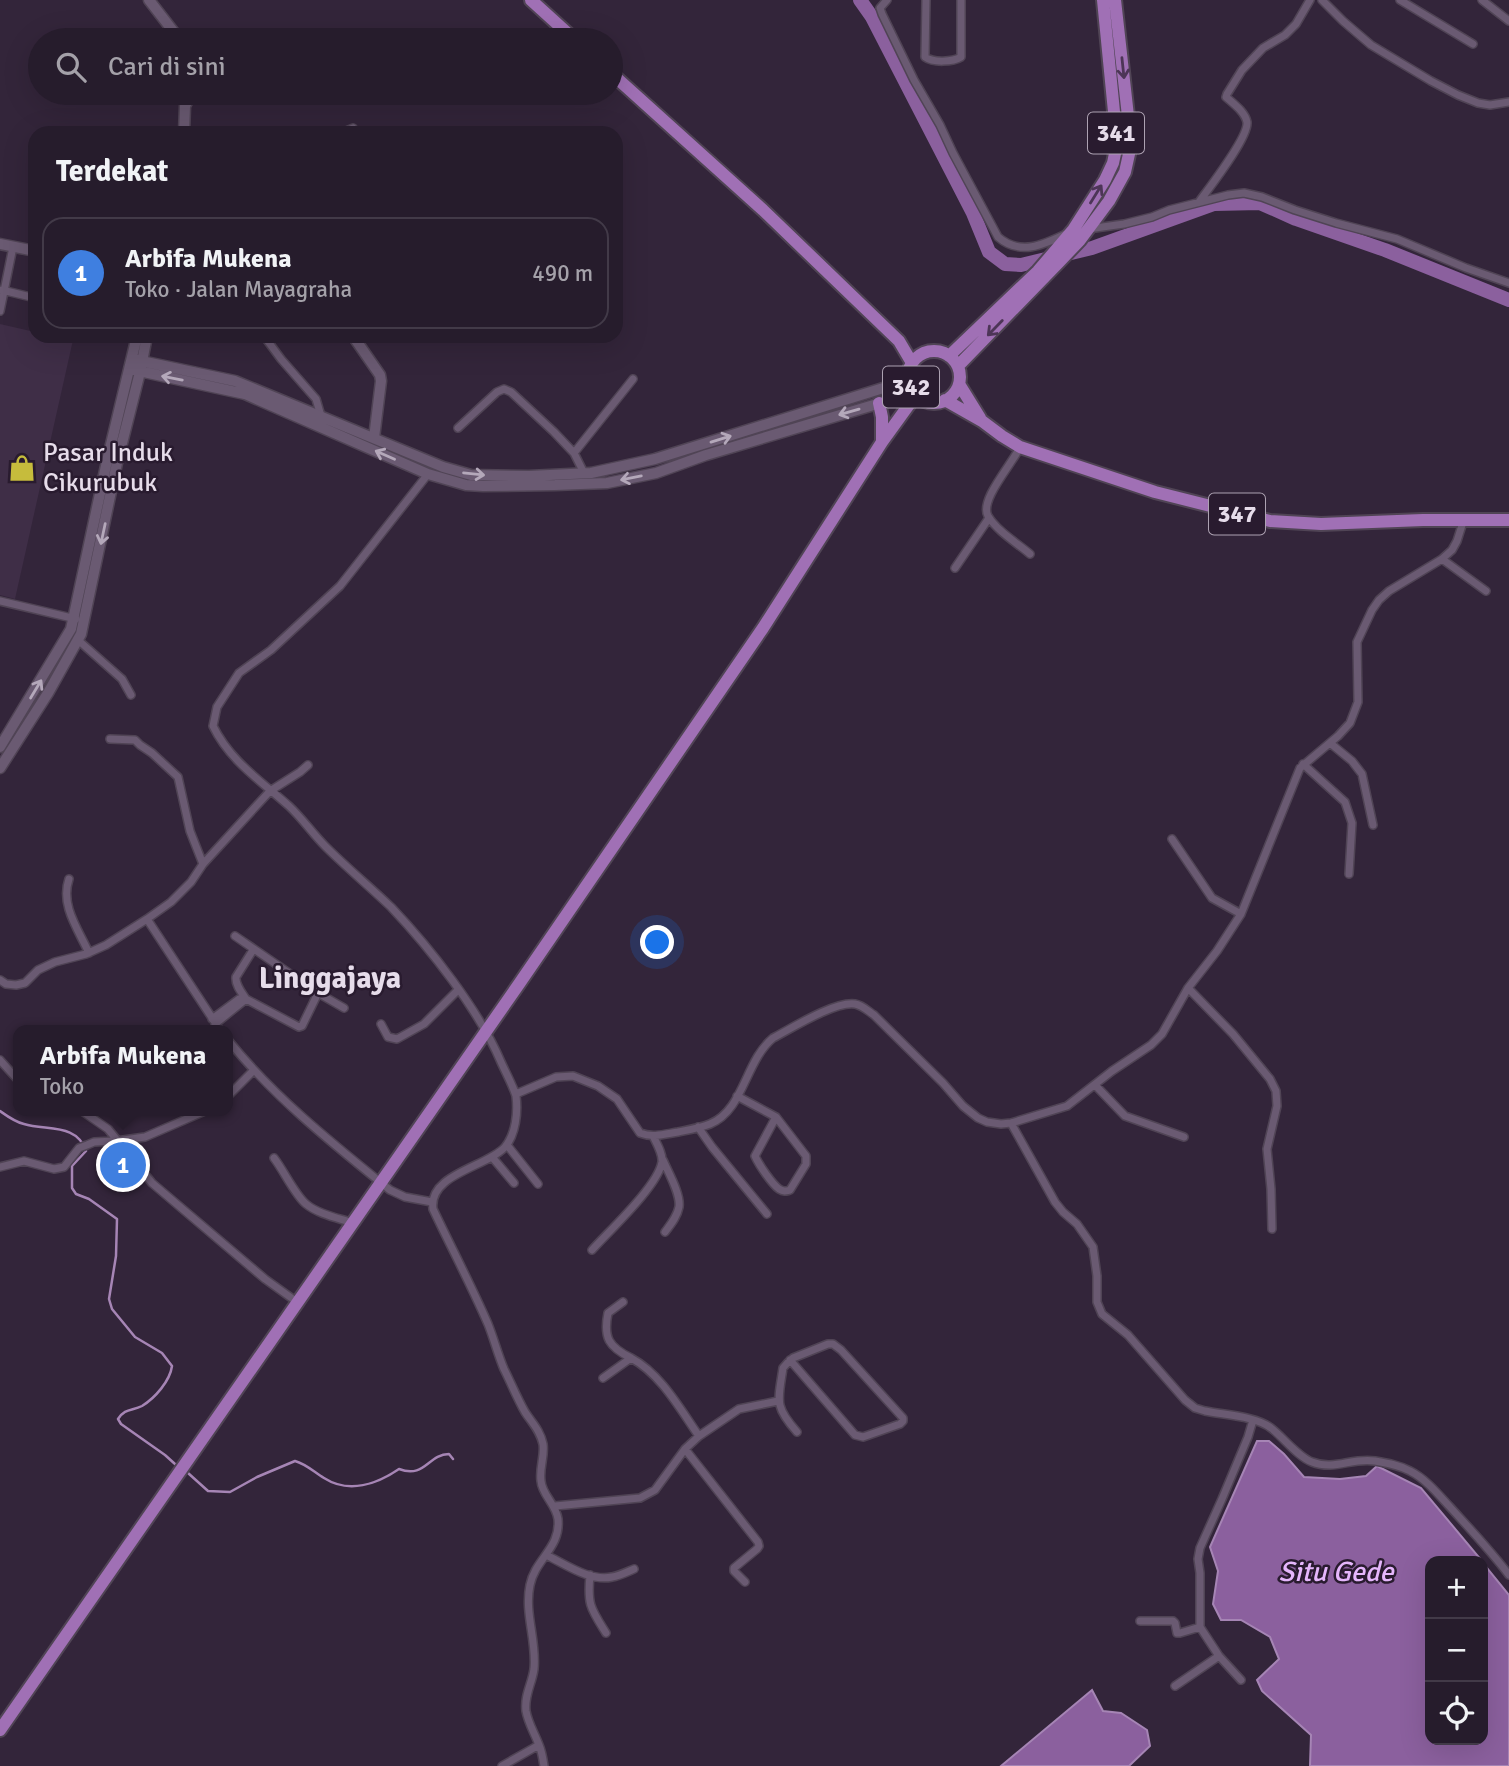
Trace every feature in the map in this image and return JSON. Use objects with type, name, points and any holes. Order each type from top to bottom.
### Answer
[{"type":"main road","points":[[531,0],[562,28]]},
{"type":"main road","name":"341","points":[[1080,233],[1113,163],[1116,149],[1103,0]]},
{"type":"main road","name":"341","points":[[958,366],[1109,201],[1125,172],[1130,134],[1115,0]]},
{"type":"main road","points":[[623,84],[763,210],[898,341],[912,363]]},
{"type":"main road","name":"341","points":[[949,356],[1030,286],[1038,271],[1058,255]]},
{"type":"main road","points":[[898,341],[927,352]]},
{"type":"main road","name":"342","points":[[939,351],[949,356],[958,366],[959,384],[954,393],[939,401],[924,400],[913,389],[909,372],[912,363],[918,355],[927,352],[939,351]]},
{"type":"main road","points":[[959,384],[982,421]]},
{"type":"main road","points":[[0,1730],[763,628],[882,442],[900,419],[913,389]]},
{"type":"main road","points":[[900,419],[939,401],[982,421]]},
{"type":"main road","points":[[879,403],[882,442]]},
{"type":"main road","name":"347","points":[[982,421],[1020,447],[1155,492],[1270,522],[1321,524],[1509,520]]},
{"type":"street","points":[[149,0],[171,28]]},
{"type":"street","points":[[876,0],[914,80],[998,237],[1010,246],[1022,248],[1244,193],[1326,220],[1397,239],[1509,284]]},
{"type":"street","points":[[880,8],[887,0]]},
{"type":"street","points":[[926,0],[925,57],[930,60],[956,60],[961,57],[961,0]]},
{"type":"street","points":[[1198,203],[1238,146],[1246,128],[1247,121],[1226,97],[1227,93],[1242,70],[1263,48],[1285,35],[1296,24],[1310,0]]},
{"type":"street","points":[[1322,0],[1371,45],[1440,85],[1478,103],[1509,102]]},
{"type":"street","points":[[1400,0],[1473,44]]},
{"type":"street","points":[[1482,0],[1509,21]]},
{"type":"street","points":[[184,126],[186,105]]},
{"type":"street","points":[[0,244],[28,250]]},
{"type":"street","points":[[0,311],[2,290],[13,247]]},
{"type":"street","points":[[2,290],[28,296]]},
{"type":"street","points":[[0,768],[78,640],[117,463],[136,365],[137,343]]},
{"type":"street","points":[[0,747],[71,629],[107,461],[144,343]]},
{"type":"street","points":[[269,343],[316,398],[321,416]]},
{"type":"street","points":[[358,343],[380,375],[374,438]]},
{"type":"street","points":[[136,365],[236,381],[321,416],[331,425],[428,474],[466,485],[483,486],[584,473],[655,459],[913,389]]},
{"type":"street","points":[[136,365],[246,394],[374,438],[443,467],[471,475],[529,481],[607,483],[656,473],[879,403],[913,389]]},
{"type":"street","points":[[574,453],[634,379]]},
{"type":"street","points":[[458,428],[497,392],[504,389],[554,432],[574,453],[584,473]]},
{"type":"street","points":[[1020,447],[989,498],[986,509],[989,518],[1030,554]]},
{"type":"street","points":[[655,459],[656,473]]},
{"type":"street","points":[[428,474],[340,586],[271,650],[239,673],[217,707],[213,726],[225,746],[246,769],[290,807],[323,845],[390,907],[447,974],[486,1031],[516,1094],[514,1128],[507,1144],[492,1157],[448,1180],[432,1202],[488,1325],[503,1366],[526,1414],[540,1431],[544,1457],[541,1481],[558,1517],[558,1532],[554,1544],[538,1565],[530,1582],[528,1595],[535,1654],[534,1672],[526,1694],[526,1709],[544,1766]]},
{"type":"street","points":[[955,568],[989,518]]},
{"type":"street","points":[[516,1094],[556,1077],[573,1076],[607,1091],[617,1099],[640,1133],[653,1136],[710,1124],[728,1111],[766,1043],[826,1011],[853,1003],[874,1015],[943,1083],[963,1107],[978,1118],[987,1122],[1011,1123],[1067,1106],[1157,1040],[1188,988],[1241,914],[1300,768],[1331,743],[1350,723],[1358,702],[1357,642],[1372,610],[1389,591],[1442,559],[1456,545],[1464,519]]},
{"type":"street","points":[[1442,559],[1486,591]]},
{"type":"street","points":[[0,601],[84,621]]},
{"type":"street","points":[[78,640],[122,679],[131,695]]},
{"type":"street","points":[[110,739],[134,739],[175,774],[181,786],[190,831],[203,864]]},
{"type":"street","points":[[1331,743],[1352,761],[1362,774],[1373,825]]},
{"type":"street","points":[[1303,764],[1345,802],[1352,822],[1349,874]]},
{"type":"street","points":[[0,980],[6,984],[25,983],[38,970],[55,962],[89,953],[147,919],[191,883],[203,864],[270,791],[308,765]]},
{"type":"street","points":[[1172,839],[1212,898],[1241,914]]},
{"type":"street","points":[[69,879],[65,898],[67,907],[89,953]]},
{"type":"street","points":[[147,919],[216,1025],[245,998]]},
{"type":"street","points":[[235,936],[344,1008]]},
{"type":"street","points":[[253,950],[236,977],[245,998],[299,1027],[302,1026],[328,976]]},
{"type":"street","points":[[1188,988],[1233,1034],[1270,1079],[1276,1091],[1277,1105],[1267,1149],[1272,1229]]},
{"type":"street","points":[[381,1024],[388,1037],[397,1040],[424,1024],[458,990]]},
{"type":"street","points":[[233,1046],[254,1070],[305,1118],[381,1183],[405,1197],[432,1202]]},
{"type":"street","points":[[0,1060],[13,1074]]},
{"type":"street","points":[[233,1091],[254,1070]]},
{"type":"street","points":[[1096,1084],[1125,1116],[1184,1137]]},
{"type":"street","points":[[737,1096],[776,1117],[806,1156],[806,1164],[787,1191],[780,1190],[755,1156],[776,1117]]},
{"type":"street","points":[[89,1116],[108,1129],[152,1183],[265,1279],[297,1302]]},
{"type":"street","points":[[0,1167],[24,1161],[54,1169],[64,1167],[83,1147],[94,1142],[145,1137],[193,1116]]},
{"type":"street","points":[[1011,1123],[1055,1202],[1077,1224],[1093,1247],[1097,1302],[1102,1314],[1128,1335],[1195,1408],[1263,1422],[1308,1461],[1326,1466],[1371,1460],[1413,1472],[1430,1485],[1509,1575]]},
{"type":"street","points":[[698,1127],[767,1214]]},
{"type":"street","points":[[653,1136],[679,1202],[674,1219],[665,1232]]},
{"type":"street","points":[[507,1144],[538,1184]]},
{"type":"street","points":[[492,1157],[514,1183]]},
{"type":"street","points":[[274,1158],[303,1202],[353,1223]]},
{"type":"street","points":[[592,1250],[652,1182],[662,1159]]},
{"type":"street","points":[[623,1302],[608,1313],[605,1328],[609,1341],[615,1350],[641,1364],[658,1381],[699,1436]]},
{"type":"street","points":[[790,1360],[859,1437],[903,1421],[902,1415],[837,1346],[828,1344],[790,1360],[783,1368],[778,1401],[780,1411],[797,1432]]},
{"type":"street","points":[[603,1378],[631,1358]]},
{"type":"street","points":[[555,1506],[649,1495],[699,1436],[739,1409],[778,1401]]},
{"type":"street","points":[[1241,1680],[1219,1656],[1200,1627],[1198,1559],[1200,1548],[1223,1499],[1253,1420]]},
{"type":"street","points":[[685,1450],[758,1542],[757,1549],[734,1568],[745,1582]]},
{"type":"street","points":[[546,1555],[590,1575],[610,1578],[634,1569]]},
{"type":"street","points":[[590,1575],[587,1597],[606,1633]]},
{"type":"street","points":[[1140,1621],[1173,1621],[1177,1633],[1200,1627]]},
{"type":"street","points":[[1175,1686],[1219,1656]]},
{"type":"street","points":[[502,1766],[539,1745]]},
{"type":"shaded area","name":"Pasar Induk Cikurubuk","points":[[0,324],[28,330],[28,343],[72,343],[15,599],[0,595]]},
{"type":"water","name":"Situ Gede","points":[[1257,1441],[1269,1441],[1304,1477],[1340,1479],[1366,1476],[1377,1466],[1421,1488],[1478,1556],[1425,1556],[1425,1745],[1488,1745],[1488,1569],[1509,1595],[1509,1766],[1310,1766],[1311,1735],[1262,1691],[1257,1680],[1279,1659],[1270,1637],[1241,1620],[1221,1620],[1213,1604],[1218,1571],[1210,1547]]},
{"type":"water","points":[[1092,1690],[1103,1711],[1121,1713],[1147,1730],[1150,1746],[1129,1766],[1001,1766]]},
{"type":"waterway","points":[[860,0],[872,17],[973,213],[989,252],[1005,264],[1021,265],[1092,248],[1214,204],[1260,203],[1509,300]]},
{"type":"waterway","points":[[0,1111],[21,1123],[68,1132],[82,1142],[86,1151],[72,1166],[72,1188],[76,1194],[89,1199],[117,1219],[116,1256],[109,1299],[112,1309],[135,1337],[162,1353],[172,1366],[165,1383],[152,1398],[142,1406],[126,1411],[118,1419],[175,1464]]},
{"type":"waterway","points":[[188,1473],[208,1491],[230,1492],[295,1461],[333,1483],[353,1486],[372,1483],[399,1469],[421,1469],[442,1455],[449,1454],[453,1459]]},
{"type":"place","name":"Pasar Induk Cikurubuk","points":[[22,468]]},
{"type":"place","name":"Arbifa Mukena","points":[[123,1165]]},
{"type":"district","name":"Linggajaya","points":[[330,978]]}]
